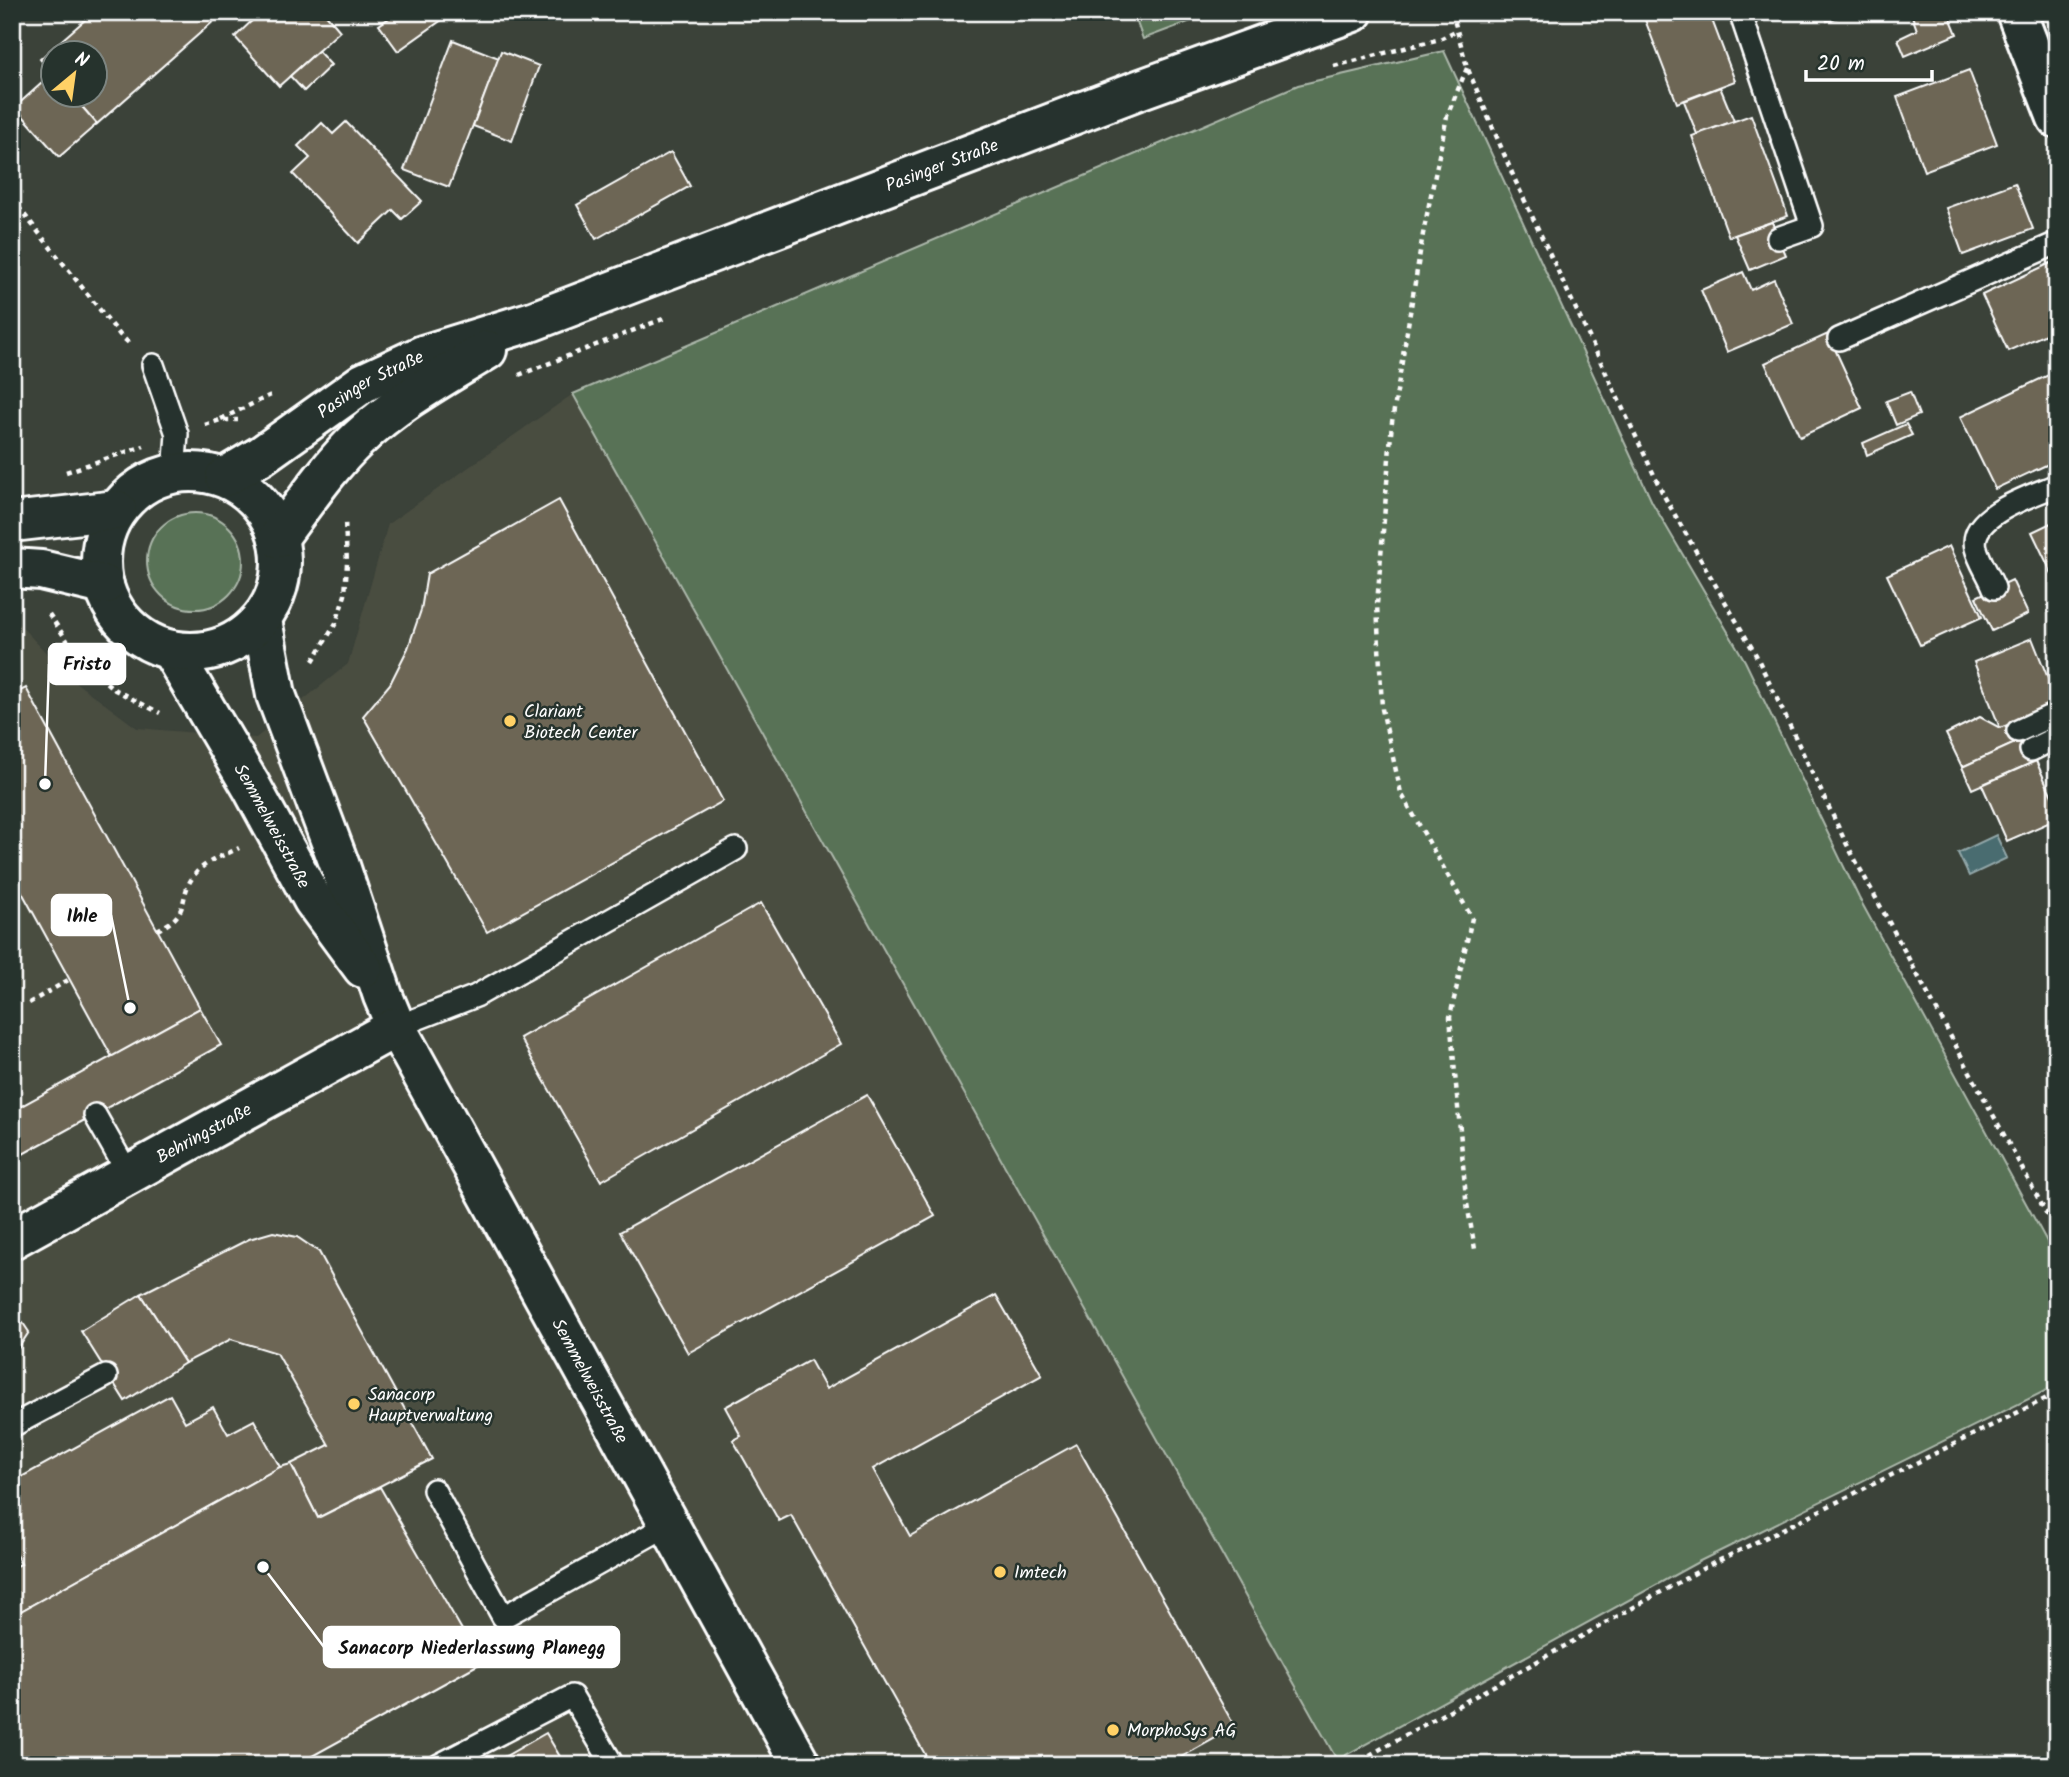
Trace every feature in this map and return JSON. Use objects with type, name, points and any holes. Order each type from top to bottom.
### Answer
[{"type":"main road","name":"Pasinger Straße","points":[[225,477],[262,455],[363,383],[423,355],[533,321],[1141,89],[1353,12]]},
{"type":"main road","points":[[2016,12],[2057,118]]},
{"type":"main road","name":"Pasinger Straße","points":[[278,538],[358,438],[399,404],[533,321]]},
{"type":"main road","points":[[200,472],[225,477],[248,492],[267,513],[278,538],[282,562],[278,587],[262,620],[235,641],[215,649],[193,652],[171,650],[148,641],[128,627],[113,608],[104,585],[100,560],[105,533],[117,510],[132,493],[152,480],[174,473],[200,472]]},
{"type":"main road","points":[[12,522],[117,510]]},
{"type":"main road","points":[[12,568],[41,570],[104,585]]},
{"type":"main road","name":"Semmelweisstraße","points":[[262,620],[276,695],[340,866],[389,1011]]},
{"type":"main road","name":"Semmelweisstraße","points":[[171,650],[251,786],[313,900],[389,1011],[797,1763]]},
{"type":"main road","name":"Behringstraße","points":[[12,1239],[129,1175],[389,1011]]},
{"type":"lane","points":[[1740,12],[1812,226],[1779,238]]},
{"type":"lane","points":[[1839,339],[2057,243]]},
{"type":"lane","points":[[153,365],[177,434],[174,473]]},
{"type":"lane","points":[[1994,588],[1975,547],[1975,534],[1994,513],[2057,485]]},
{"type":"lane","points":[[2018,730],[2057,713]]},
{"type":"lane","points":[[2031,750],[2057,737]]},
{"type":"lane","points":[[389,1011],[476,996],[736,849]]},
{"type":"lane","points":[[94,1115],[129,1175]]},
{"type":"lane","points":[[12,1426],[106,1376]]},
{"type":"lane","points":[[434,1490],[503,1617],[668,1525]]},
{"type":"lane","points":[[439,1765],[572,1696],[613,1765]]},
{"type":"path","points":[[1452,12],[1467,67],[1515,180],[1664,496],[1756,655],[1844,839],[2057,1233]]},
{"type":"path","points":[[1331,66],[1440,39],[1457,30]]},
{"type":"path","points":[[1467,67],[1447,116],[1421,247],[1392,422],[1377,604],[1382,709],[1401,793],[1472,918],[1450,1017],[1465,1198],[1475,1249]]},
{"type":"path","points":[[12,199],[120,335]]},
{"type":"path","points":[[508,380],[675,314]]},
{"type":"path","points":[[220,420],[283,391]]},
{"type":"path","points":[[310,666],[336,623],[345,595],[345,522],[348,512]]},
{"type":"path","points":[[48,612],[81,661],[116,690],[169,718]]},
{"type":"path","points":[[157,929],[176,920],[186,890],[196,873],[249,844]]},
{"type":"path","points":[[30,1003],[69,979]]},
{"type":"path","points":[[1352,1765],[1704,1568],[2057,1393]]},
{"type":"shaded area","points":[[573,394],[1340,1765],[12,1765],[12,617],[71,679],[137,728],[256,738],[348,664],[388,524]]},
{"type":"green space","points":[[1133,12],[1215,12],[1143,39]]},
{"type":"green space","points":[[1444,51],[1652,502],[1745,661],[1859,898],[2057,1260],[2057,1385],[1700,1561],[1337,1760],[573,394],[1298,85]]},
{"type":"green space","points":[[195,513],[214,516],[229,527],[240,542],[243,561],[240,580],[229,595],[214,606],[195,609],[176,606],[161,595],[150,580],[147,561],[150,542],[161,527],[176,516]]},
{"type":"water","points":[[1996,835],[2007,858],[1969,876],[1958,853]]},
{"type":"building","points":[[94,12],[224,12],[97,124],[83,108],[108,108],[108,38],[64,38]]},
{"type":"building","points":[[261,12],[324,12],[340,31],[279,86],[235,37]]},
{"type":"building","points":[[398,12],[453,12],[398,51],[379,25]]},
{"type":"building","points":[[1642,12],[1709,12],[1735,81],[1677,103]]},
{"type":"building","points":[[1824,12],[1853,12],[1827,21]]},
{"type":"building","points":[[1948,12],[1957,34],[1905,56],[1898,39],[1917,30],[1911,13]]},
{"type":"building","points":[[453,40],[499,58],[449,187],[404,170]]},
{"type":"building","points":[[318,51],[331,65],[304,91],[290,76]]},
{"type":"building","points":[[501,51],[539,66],[512,141],[473,126]]},
{"type":"building","points":[[1969,70],[1997,144],[1924,171],[1897,97]]},
{"type":"building","points":[[38,86],[38,108],[83,108],[97,124],[59,157],[15,107]]},
{"type":"building","points":[[1720,87],[1734,121],[1697,134],[1684,101]]},
{"type":"building","points":[[1751,115],[1788,216],[1729,237],[1692,136]]},
{"type":"building","points":[[346,122],[422,201],[402,219],[393,210],[358,243],[293,174],[310,158],[298,146],[322,123],[333,134]]},
{"type":"building","points":[[671,152],[690,186],[596,239],[577,205]]},
{"type":"building","points":[[2015,183],[2033,229],[1963,255],[1946,208]]},
{"type":"building","points":[[1772,222],[1786,255],[1750,270],[1735,235]]},
{"type":"building","points":[[2055,261],[2057,329],[2008,351],[1982,295]]},
{"type":"building","points":[[1743,272],[1751,290],[1774,279],[1793,324],[1727,352],[1701,290]]},
{"type":"building","points":[[2057,329],[2057,356],[2056,356],[2045,334]]},
{"type":"building","points":[[1828,334],[1862,408],[1800,437],[1765,363]]},
{"type":"building","points":[[2057,371],[2057,460],[1995,489],[1960,417]]},
{"type":"building","points":[[1910,392],[1919,415],[1896,425],[1886,401]]},
{"type":"building","points":[[1906,424],[1912,435],[1867,455],[1863,443]]},
{"type":"building","points":[[559,500],[723,801],[487,932],[363,716],[390,684],[408,648],[421,610],[427,574]]},
{"type":"building","points":[[2057,520],[2057,579],[2055,580],[2032,532]]},
{"type":"building","points":[[1949,546],[1982,617],[1920,645],[1887,575]]},
{"type":"building","points":[[2012,580],[2028,614],[1992,631],[1976,597]]},
{"type":"building","points":[[2032,638],[2057,706],[2000,728],[1974,662]]},
{"type":"building","points":[[26,688],[200,1008],[112,1057],[12,874],[12,695]]},
{"type":"building","points":[[1980,717],[2000,728],[2014,723],[2022,740],[1962,767],[1946,734]]},
{"type":"building","points":[[2026,738],[2036,761],[1972,789],[1962,767]]},
{"type":"building","points":[[2036,761],[2057,807],[2057,819],[2007,841],[1982,785]]},
{"type":"building","points":[[761,903],[841,1044],[601,1181],[520,1038]]},
{"type":"building","points":[[200,1008],[221,1045],[12,1160],[12,1111]]},
{"type":"building","points":[[867,1095],[935,1216],[688,1353],[620,1232]]},
{"type":"building","name":"Sanacorp Hauptverwaltung","points":[[273,1232],[297,1237],[319,1252],[432,1459],[318,1518],[291,1464],[329,1445],[277,1353],[231,1339],[185,1363],[141,1294],[249,1239]]},
{"type":"building","points":[[141,1294],[185,1363],[125,1401],[81,1331]]},
{"type":"building","points":[[996,1295],[1042,1375],[873,1469],[910,1536],[1076,1444],[1235,1727],[1167,1765],[931,1765],[791,1515],[779,1521],[733,1440],[741,1436],[725,1407],[810,1360],[826,1389]]},
{"type":"building","points":[[23,1323],[29,1332],[12,1358],[12,1329]]},
{"type":"building","points":[[170,1395],[185,1422],[213,1407],[228,1434],[254,1420],[280,1467],[12,1616],[12,1568],[21,1564],[12,1548],[12,1482]]},
{"type":"building","points":[[291,1464],[318,1518],[380,1487],[481,1663],[296,1765],[12,1765],[12,1616],[280,1467]]},
{"type":"building","points":[[546,1733],[565,1765],[490,1765]]},
{"type":"place","name":"Clariant Biotech Center","points":[[510,721]]},
{"type":"place","name":"Fristo","points":[[45,784]]},
{"type":"place","name":"Ihle","points":[[130,1008]]},
{"type":"place","name":"Sanacorp Hauptverwaltung","points":[[354,1404]]},
{"type":"place","name":"Sanacorp Niederlassung Planegg","points":[[263,1567]]},
{"type":"place","name":"Imtech","points":[[1000,1572]]},
{"type":"place","name":"MorphoSys AG","points":[[1113,1730]]}]
